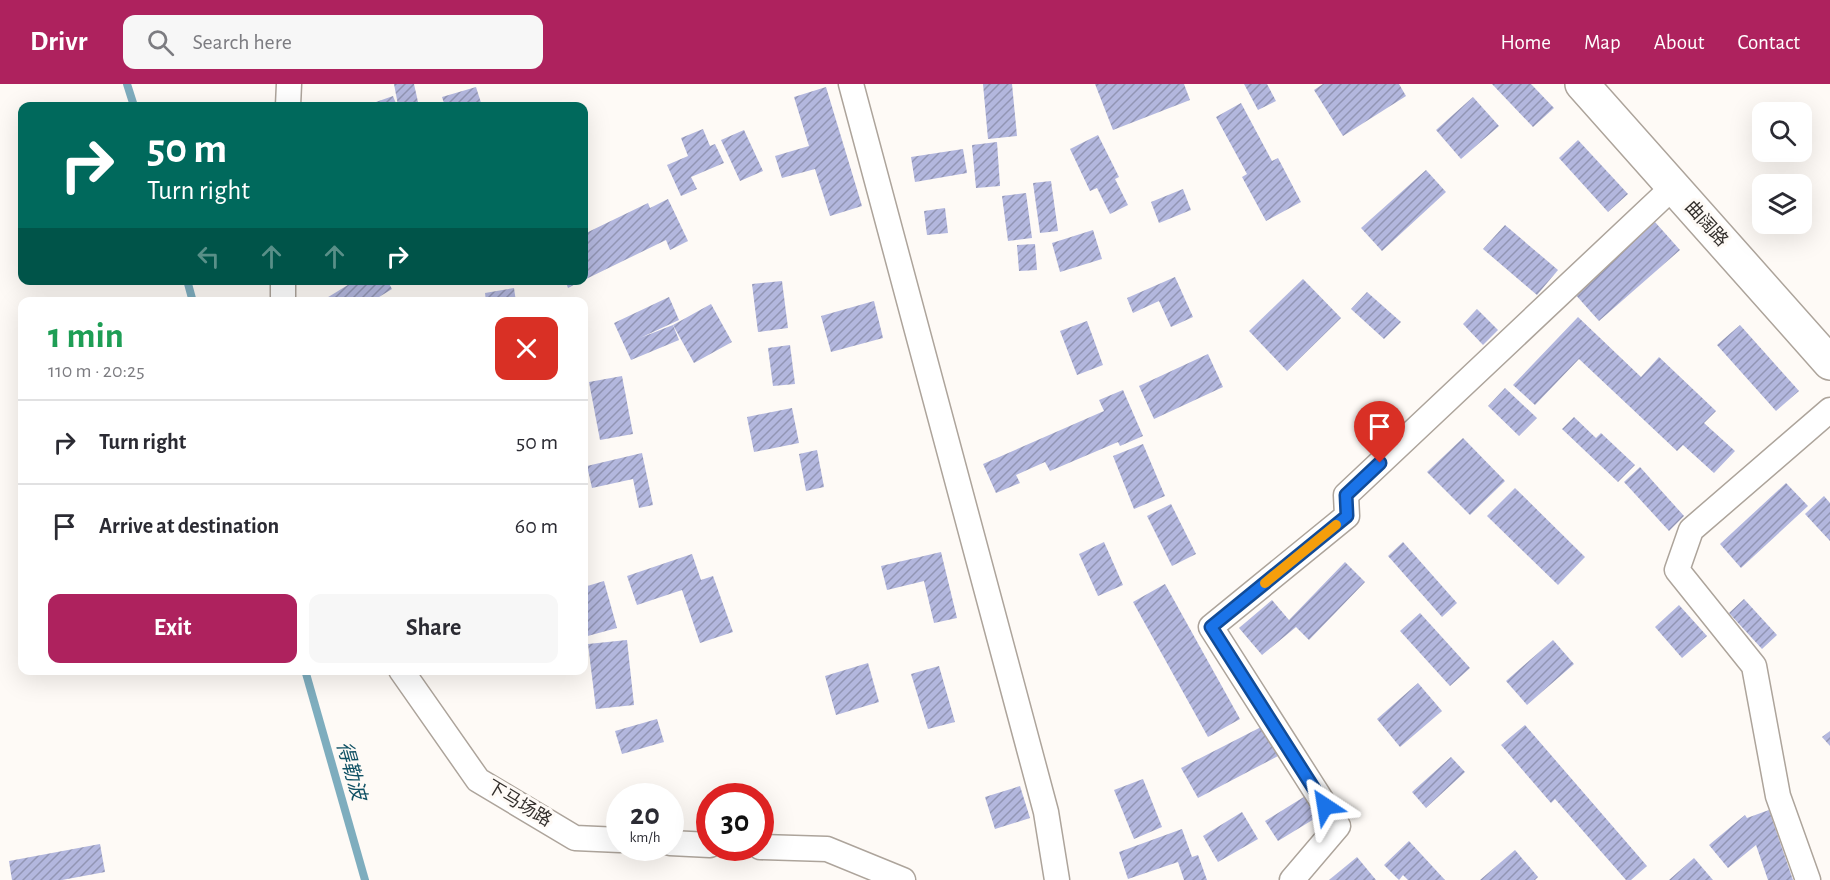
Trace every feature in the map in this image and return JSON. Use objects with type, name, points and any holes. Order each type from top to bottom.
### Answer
[{"type":"street","points":[[288,102],[289,84]]},
{"type":"street","points":[[851,84],[1046,812],[1057,880]]},
{"type":"street","name":"曲阔路","points":[[1582,84],[1830,363]]},
{"type":"street","points":[[1292,880],[1338,826],[1211,627],[1347,516],[1346,495],[1674,187]]},
{"type":"street","points":[[1808,880],[1778,796],[1754,666],[1677,570],[1692,530],[1830,410]]},
{"type":"street","name":"下马场路","points":[[404,675],[478,780],[574,838],[606,839]]},
{"type":"street","points":[[774,847],[827,849],[903,880]]},
{"type":"building","points":[[394,84],[414,84],[418,102],[397,102]]},
{"type":"building","points":[[983,84],[1012,84],[1017,136],[988,139]]},
{"type":"building","points":[[1095,84],[1184,84],[1190,100],[1113,130]]},
{"type":"building","points":[[1244,84],[1267,84],[1276,101],[1258,110]]},
{"type":"building","points":[[1323,84],[1399,84],[1406,96],[1343,136],[1314,90]]},
{"type":"building","points":[[1492,84],[1531,84],[1554,108],[1533,127]]},
{"type":"building","points":[[476,87],[481,102],[444,102],[442,97]]},
{"type":"building","points":[[826,87],[862,206],[830,216],[815,169],[782,178],[775,156],[809,146],[794,97]]},
{"type":"building","points":[[393,96],[395,102],[376,102]]},
{"type":"building","points":[[1473,97],[1499,126],[1461,159],[1436,130]]},
{"type":"building","points":[[1241,103],[1272,161],[1278,158],[1301,202],[1266,221],[1242,177],[1247,174],[1216,117]]},
{"type":"building","points":[[703,129],[710,146],[715,144],[724,163],[691,177],[697,189],[681,196],[667,165],[688,156],[681,138]]},
{"type":"building","points":[[744,130],[763,171],[740,181],[721,140]]},
{"type":"building","points":[[1098,135],[1119,177],[1115,179],[1128,205],[1110,214],[1097,188],[1090,191],[1070,149]]},
{"type":"building","points":[[1578,140],[1628,194],[1608,212],[1559,158]]},
{"type":"building","points":[[997,142],[1000,186],[976,188],[972,145]]},
{"type":"building","points":[[963,149],[967,173],[915,182],[911,157]]},
{"type":"building","points":[[1426,170],[1446,192],[1382,251],[1361,228]]},
{"type":"building","points":[[1051,181],[1058,231],[1040,233],[1033,183]]},
{"type":"building","points":[[1183,189],[1191,210],[1159,223],[1151,202]]},
{"type":"building","points":[[1026,193],[1032,238],[1008,241],[1002,196]]},
{"type":"building","points":[[668,199],[688,241],[670,250],[666,240],[588,278],[588,232],[648,203],[650,208]]},
{"type":"building","points":[[945,208],[948,233],[927,235],[924,211]]},
{"type":"building","points":[[1655,222],[1680,250],[1599,321],[1574,293]]},
{"type":"building","points":[[1505,225],[1558,270],[1537,295],[1483,249]]},
{"type":"building","points":[[1093,230],[1102,259],[1060,272],[1052,243]]},
{"type":"building","points":[[1035,244],[1037,270],[1019,271],[1017,245]]},
{"type":"building","points":[[1175,277],[1193,317],[1171,327],[1159,301],[1133,313],[1127,298]]},
{"type":"building","points":[[1303,279],[1341,318],[1287,371],[1249,331]]},
{"type":"building","points":[[782,281],[788,328],[758,332],[752,284]]},
{"type":"building","points":[[348,285],[390,285],[392,289],[379,297],[328,297]]},
{"type":"building","points":[[514,288],[515,297],[485,297],[485,293]]},
{"type":"building","points":[[1367,292],[1401,322],[1384,339],[1351,309]]},
{"type":"building","points":[[669,297],[679,320],[640,338],[673,325],[679,340],[631,360],[614,323]]},
{"type":"building","points":[[874,301],[883,338],[831,352],[821,316]]},
{"type":"building","points":[[711,304],[732,342],[694,363],[673,325]]},
{"type":"building","points":[[1477,309],[1498,330],[1483,345],[1463,324]]},
{"type":"building","points":[[1578,317],[1641,377],[1659,357],[1716,411],[1704,423],[1735,451],[1714,473],[1683,445],[1677,451],[1579,359],[1535,405],[1513,385]]},
{"type":"building","points":[[1087,321],[1103,365],[1077,375],[1060,331]]},
{"type":"building","points":[[1740,325],[1799,391],[1776,411],[1717,345]]},
{"type":"building","points":[[790,345],[795,384],[773,386],[768,348]]},
{"type":"building","points":[[1208,354],[1223,387],[1154,419],[1139,386]]},
{"type":"building","points":[[622,376],[633,434],[600,440],[589,382]]},
{"type":"building","points":[[1505,388],[1537,418],[1519,436],[1488,406]]},
{"type":"building","points":[[1123,390],[1143,436],[1120,446],[1118,442],[1050,471],[1045,462],[1016,475],[1020,483],[996,493],[983,464],[1104,411],[1099,400]]},
{"type":"building","points":[[792,408],[799,443],[754,452],[747,417]]},
{"type":"building","points":[[1574,417],[1596,438],[1601,433],[1635,465],[1618,482],[1562,429]]},
{"type":"building","points":[[1463,438],[1505,481],[1470,515],[1427,472]]},
{"type":"building","points":[[1143,444],[1165,496],[1134,509],[1113,456]]},
{"type":"building","points":[[817,450],[824,487],[806,491],[799,454]]},
{"type":"building","points":[[642,453],[653,505],[639,508],[633,479],[592,488],[588,466]]},
{"type":"building","points":[[1640,467],[1684,516],[1669,531],[1624,482]]},
{"type":"building","points":[[1786,483],[1808,506],[1741,568],[1720,544]]},
{"type":"building","points":[[1515,488],[1585,557],[1558,585],[1487,516]]},
{"type":"building","points":[[1824,496],[1830,503],[1830,541],[1805,514]]},
{"type":"building","points":[[1171,504],[1196,554],[1172,566],[1147,516]]},
{"type":"building","points":[[1104,542],[1123,585],[1098,596],[1079,554]]},
{"type":"building","points":[[1403,542],[1457,603],[1442,617],[1388,556]]},
{"type":"building","points":[[941,552],[957,618],[934,623],[924,581],[887,590],[881,566]]},
{"type":"building","points":[[692,554],[701,580],[713,576],[733,632],[700,643],[682,590],[637,605],[627,576]]},
{"type":"building","points":[[1345,562],[1365,582],[1309,640],[1296,627],[1262,655],[1239,628],[1272,600],[1289,620]]},
{"type":"building","points":[[604,581],[617,628],[588,636],[588,586]]},
{"type":"building","points":[[1165,584],[1240,719],[1208,737],[1133,602]]},
{"type":"building","points":[[1744,599],[1777,635],[1762,649],[1729,613]]},
{"type":"building","points":[[1679,605],[1707,636],[1682,658],[1655,627]]},
{"type":"building","points":[[1420,613],[1470,668],[1450,686],[1400,631]]},
{"type":"building","points":[[627,640],[634,705],[596,709],[588,644]]},
{"type":"building","points":[[1553,640],[1574,664],[1527,705],[1506,681]]},
{"type":"building","points":[[868,663],[879,702],[836,715],[825,676]]},
{"type":"building","points":[[939,666],[955,722],[928,729],[911,674]]},
{"type":"building","points":[[1418,683],[1442,711],[1400,747],[1377,719]]},
{"type":"building","points":[[657,719],[664,742],[622,754],[615,731]]},
{"type":"building","points":[[1265,725],[1280,755],[1198,798],[1181,768]]},
{"type":"building","points":[[1525,725],[1647,866],[1631,880],[1626,880],[1555,799],[1551,803],[1501,745]]},
{"type":"building","points":[[1830,731],[1830,746],[1822,737]]},
{"type":"building","points":[[1451,757],[1465,772],[1426,808],[1412,792]]},
{"type":"building","points":[[1143,779],[1162,827],[1134,839],[1114,790]]},
{"type":"building","points":[[1020,786],[1030,818],[995,829],[985,797]]},
{"type":"building","points":[[1307,795],[1319,816],[1278,841],[1265,821]]},
{"type":"building","points":[[1769,810],[1793,880],[1768,880],[1756,845],[1728,868],[1709,845],[1745,815],[1747,818]]},
{"type":"building","points":[[1242,812],[1258,839],[1218,862],[1203,836]]},
{"type":"building","points":[[1182,829],[1192,857],[1198,855],[1207,880],[1184,880],[1178,862],[1128,879],[1119,852]]},
{"type":"building","points":[[1409,841],[1445,880],[1408,880],[1403,875],[1399,880],[1384,865]]},
{"type":"building","points":[[100,844],[105,872],[62,880],[12,880],[9,861]]},
{"type":"building","points":[[1515,850],[1538,877],[1535,880],[1480,880]]},
{"type":"building","points":[[1357,857],[1376,880],[1329,880]]},
{"type":"building","points":[[1694,858],[1713,880],[1669,880]]},
{"type":"waterway","name":"得勒波","points":[[127,84],[133,102]]},
{"type":"waterway","name":"得勒波","points":[[188,285],[192,297]]},
{"type":"waterway","name":"得勒波","points":[[306,675],[365,880]]},
{"type":"slow traffic","points":[[1265,583],[1336,525]]},
{"type":"route","points":[[1325,806],[1211,627],[1347,516],[1346,495],[1380,463]]}]
